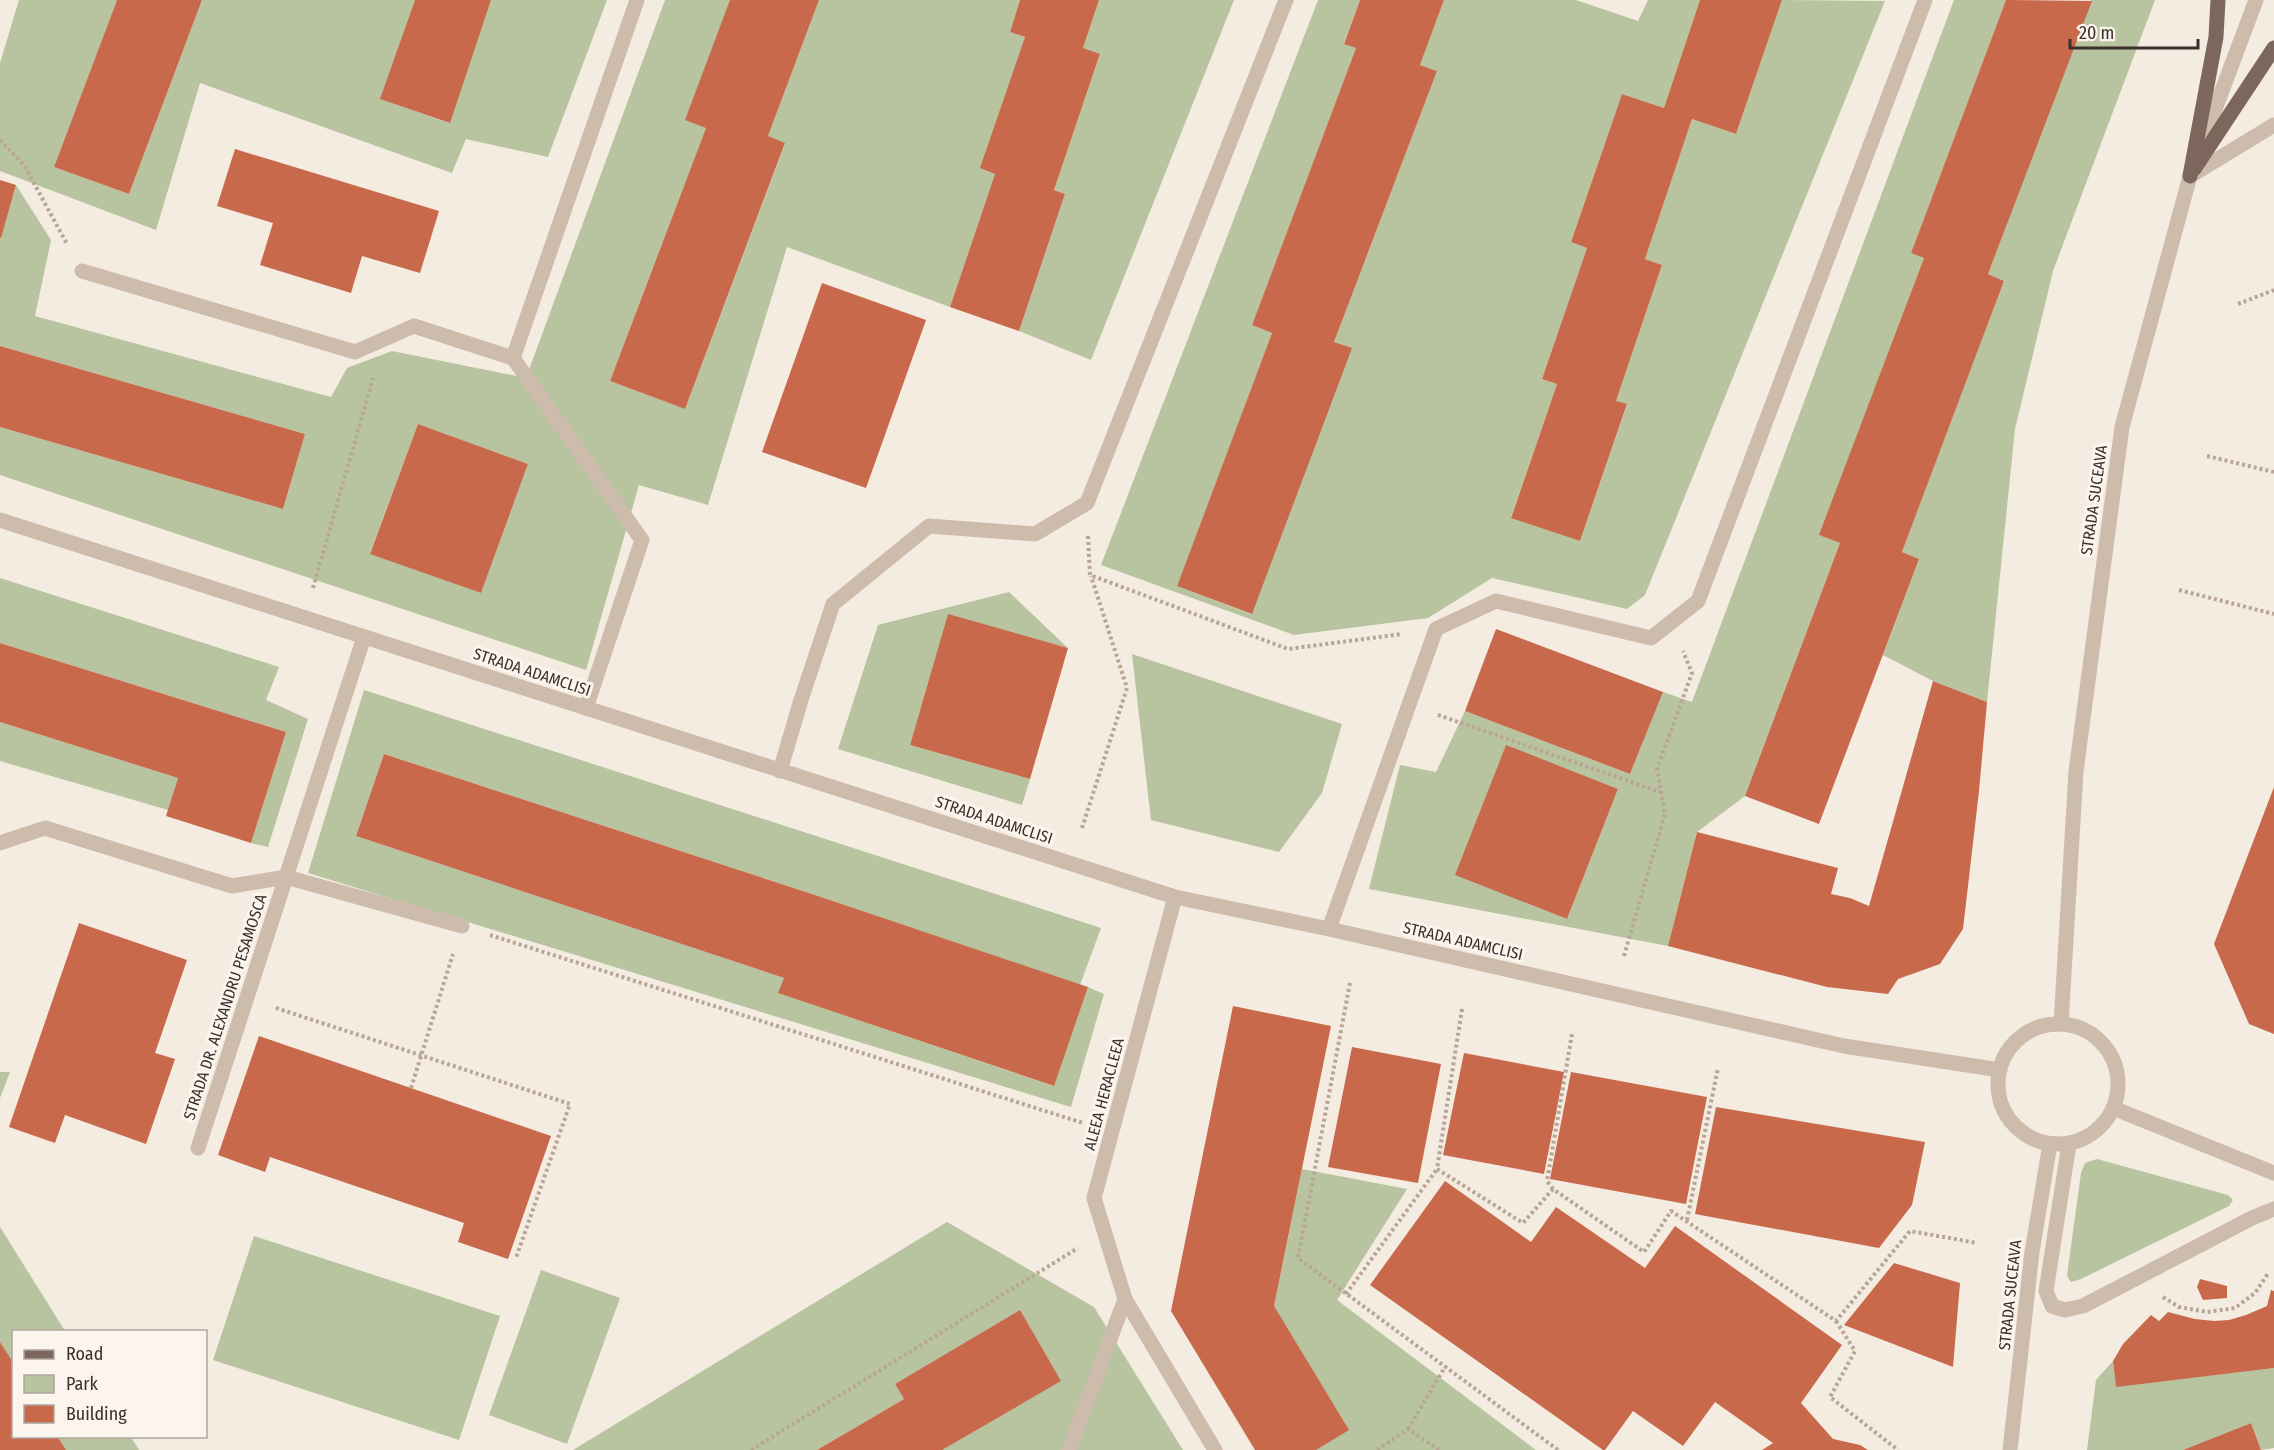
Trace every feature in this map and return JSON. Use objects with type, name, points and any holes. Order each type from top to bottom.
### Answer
[{"type":"main road","points":[[2190,176],[2216,36],[2218,0]]},
{"type":"main road","points":[[2190,176],[2274,48]]},
{"type":"street","points":[[513,358],[637,0]]},
{"type":"street","points":[[780,771],[833,604],[930,526],[1035,534],[1087,503],[1286,0]]},
{"type":"street","points":[[1329,929],[1436,629],[1497,601],[1650,638],[1698,600],[1925,0]]},
{"type":"street","name":"STRADA SUCEAVA","points":[[2061,1024],[2076,771],[2122,427],[2190,176],[2256,0]]},
{"type":"street","points":[[2190,176],[2274,125]]},
{"type":"street","points":[[82,272],[355,352],[414,326],[513,358],[642,540],[586,708]]},
{"type":"street","name":"STRADA ADAMCLISI","points":[[0,520],[1175,897],[1329,929],[1844,1046],[2000,1070]]},
{"type":"street","name":"STRADA DR. ALEXANDRU PESAMOSCA","points":[[198,1148],[364,637]]},
{"type":"street","name":"STRADA DR. ALEXANDRU PESAMOSCA","points":[[0,843],[45,828],[232,886],[286,877],[462,926]]},
{"type":"street","name":"ALEEA HERACLEEA","points":[[1175,897],[1094,1198],[1125,1299],[1215,1450]]},
{"type":"street","points":[[2061,1024],[2080,1028],[2097,1038],[2109,1052],[2117,1070],[2118,1089],[2113,1108],[2103,1125],[2087,1137],[2069,1144],[2050,1144],[2030,1138],[2014,1126],[2003,1109],[1998,1089],[2000,1070],[2008,1051],[2022,1036],[2040,1027],[2061,1024]]},
{"type":"street","points":[[2113,1108],[2274,1173]]},
{"type":"street","name":"STRADA SUCEAVA","points":[[2010,1450],[2032,1252],[2050,1144]]},
{"type":"street","points":[[2069,1144],[2046,1291],[2052,1306],[2065,1310],[2083,1306],[2252,1218],[2274,1209]]},
{"type":"street","points":[[1070,1450],[1125,1299]]},
{"type":"path","points":[[0,140],[24,165],[82,272]]},
{"type":"path","points":[[2238,304],[2274,290]]},
{"type":"path","points":[[313,588],[383,339]]},
{"type":"path","points":[[2207,456],[2274,472]]},
{"type":"path","points":[[1082,828],[1127,688],[1090,575],[1087,503]]},
{"type":"path","points":[[1090,575],[1288,649],[1436,629]]},
{"type":"path","points":[[2179,591],[2274,614]]},
{"type":"path","points":[[1624,956],[1665,814],[1657,769],[1692,673],[1671,622]]},
{"type":"path","points":[[1409,705],[1661,792]]},
{"type":"path","points":[[411,1088],[462,926],[1112,1132]]},
{"type":"path","points":[[1350,983],[1298,1258],[1558,1450]]},
{"type":"path","points":[[246,999],[570,1104],[516,1258]]},
{"type":"path","points":[[1346,1294],[1437,1169],[1462,1009]]},
{"type":"path","points":[[1572,1034],[1547,1181],[1553,1189],[1644,1252],[1671,1211],[1836,1321],[1855,1351],[1830,1397],[1898,1450]]},
{"type":"path","points":[[1687,1220],[1718,1068]]},
{"type":"path","points":[[1437,1169],[1522,1223],[1553,1189]]},
{"type":"path","points":[[1836,1321],[1910,1231],[1977,1243]]},
{"type":"path","points":[[751,1450],[1105,1232]]},
{"type":"path","points":[[2156,1293],[2179,1307],[2207,1312],[2235,1308],[2255,1293],[2269,1272]]},
{"type":"path","points":[[1377,1450],[1408,1429],[1445,1367]]},
{"type":"path","points":[[1408,1429],[1439,1450]]},
{"type":"green space","points":[[19,0],[117,0],[54,167],[129,194],[202,0],[415,0],[381,99],[449,123],[491,0],[607,0],[548,157],[466,139],[452,173],[200,83],[156,230],[0,171],[0,63]]},
{"type":"green space","points":[[665,0],[730,0],[706,128],[610,381],[685,409],[785,144],[768,136],[819,0],[1020,0],[1010,32],[1025,37],[995,174],[950,307],[787,247],[708,505],[639,485],[586,670],[0,475],[0,427],[283,509],[305,434],[0,346],[0,240],[16,185],[51,240],[35,316],[331,397],[347,368],[392,351],[526,378]],"holes":[[[418,424],[528,464],[481,593],[370,553]]]},
{"type":"green space","points":[[1099,0],[1234,0],[1091,360],[1019,331],[1065,194],[1054,190],[1100,55],[1083,48]]},
{"type":"green space","points":[[1318,0],[1360,0],[1344,43],[1356,48],[1252,325],[1272,333],[1177,586],[1251,614],[1351,348],[1334,342],[1437,71],[1420,65],[1444,0],[1576,0],[1638,21],[1648,0],[1700,0],[1664,108],[1622,94],[1571,242],[1587,248],[1542,379],[1557,384],[1511,517],[1580,541],[1627,405],[1616,401],[1662,265],[1645,259],[1692,119],[1736,134],[1782,0],[1885,1],[1645,595],[1627,609],[1492,578],[1428,618],[1294,635],[1101,565]]},
{"type":"green space","points":[[1954,0],[2006,0],[1911,253],[1924,258],[1820,535],[1840,543],[1745,796],[1697,832],[1668,946],[1369,889],[1400,765],[1436,772],[1465,711],[1630,774],[1663,692],[1692,702]],"holes":[[[1506,746],[1618,789],[1567,919],[1456,875]]]},
{"type":"green space","points":[[2090,0],[2155,0],[2053,271],[2015,429],[1987,702],[1933,681],[1883,655],[1919,559],[1902,552],[2004,281],[1988,274]]},
{"type":"green space","points":[[0,578],[279,667],[266,700],[308,719],[268,847],[251,843],[286,732],[0,643]]},
{"type":"green space","points":[[1009,592],[1068,648],[948,615],[910,745],[1030,779],[1022,805],[838,749],[878,625]]},
{"type":"green space","points":[[1132,654],[1342,724],[1322,793],[1279,852],[1151,820]]},
{"type":"green space","points":[[364,690],[1101,928],[1080,985],[812,894],[384,754],[356,836],[784,978],[779,993],[1053,1086],[1088,987],[1104,994],[1071,1107],[308,873]]},
{"type":"green space","points":[[0,722],[178,778],[168,810],[0,761]]},
{"type":"green space","points":[[0,1072],[10,1072],[0,1098]]},
{"type":"green space","points":[[2097,1159],[2228,1195],[2233,1200],[2229,1206],[2071,1282],[2067,1276],[2081,1173],[2085,1163]]},
{"type":"green space","points":[[1302,1169],[1407,1189],[1337,1300],[1536,1450],[1316,1450],[1274,1306]]},
{"type":"green space","points":[[947,1222],[1094,1307],[1183,1450],[942,1450],[1020,1311],[895,1384],[904,1399],[817,1450],[573,1450]]},
{"type":"green space","points":[[0,1227],[64,1330],[12,1330],[12,1362],[0,1342]]},
{"type":"green space","points":[[254,1236],[500,1316],[459,1440],[213,1360]]},
{"type":"green space","points":[[541,1270],[620,1298],[567,1444],[489,1415]]},
{"type":"green space","points":[[2113,1361],[2116,1386],[2274,1368],[2274,1448],[2261,1450],[2251,1423],[2183,1450],[2087,1450],[2096,1380]]},
{"type":"green space","points":[[59,1438],[132,1438],[139,1450],[66,1450]]},
{"type":"building","points":[[117,0],[202,0],[129,194],[54,167]]},
{"type":"building","points":[[415,0],[491,0],[450,123],[380,99]]},
{"type":"building","points":[[730,0],[819,0],[768,136],[785,143],[685,409],[610,381],[706,128],[685,120]]},
{"type":"building","points":[[1020,0],[1099,0],[1083,48],[1100,54],[1054,190],[1065,194],[1019,331],[950,307],[995,174],[980,168],[1025,37],[1010,32]]},
{"type":"building","points":[[1360,0],[1444,0],[1420,65],[1437,71],[1334,342],[1352,348],[1252,614],[1177,586],[1272,333],[1252,325],[1356,48],[1344,44]]},
{"type":"building","points":[[1700,0],[1782,0],[1736,134],[1692,119],[1645,259],[1662,265],[1616,401],[1627,404],[1580,541],[1511,518],[1557,384],[1542,379],[1587,248],[1571,242],[1622,94],[1664,108]]},
{"type":"building","points":[[2006,0],[2092,1],[1988,274],[2004,281],[1902,552],[1919,559],[1819,824],[1745,796],[1840,543],[1819,535],[1924,258],[1911,253]]},
{"type":"building","points":[[235,149],[439,211],[420,273],[362,256],[351,293],[260,265],[273,223],[217,206]]},
{"type":"building","points":[[0,180],[16,185],[1,238],[0,238]]},
{"type":"building","points":[[822,283],[926,320],[866,488],[762,452]]},
{"type":"building","points":[[0,346],[305,434],[283,509],[0,427]]},
{"type":"building","points":[[418,424],[528,464],[481,593],[370,554]]},
{"type":"building","points":[[948,614],[1068,648],[1030,779],[910,745]]},
{"type":"building","points":[[1496,629],[1663,692],[1630,774],[1465,711]]},
{"type":"building","points":[[0,643],[286,732],[251,843],[166,816],[178,778],[0,722]]},
{"type":"building","points":[[1933,681],[1987,702],[1963,929],[1940,964],[1898,979],[1888,994],[1827,987],[1668,946],[1697,832],[1838,868],[1831,894],[1850,898],[1869,906]]},
{"type":"building","points":[[1506,745],[1618,789],[1567,919],[1455,875]]},
{"type":"building","points":[[384,754],[1088,987],[1054,1086],[778,993],[784,978],[356,836]]},
{"type":"building","points":[[2274,787],[2274,1034],[2249,1024],[2214,944]]},
{"type":"building","points":[[79,923],[187,960],[155,1053],[175,1059],[146,1144],[65,1115],[55,1143],[9,1127]]},
{"type":"building","points":[[1233,1006],[1331,1026],[1274,1306],[1349,1430],[1316,1450],[1255,1450],[1171,1311]]},
{"type":"building","points":[[259,1036],[551,1136],[508,1259],[458,1242],[464,1223],[270,1157],[265,1172],[218,1155]]},
{"type":"building","points":[[1352,1047],[1441,1064],[1418,1183],[1328,1167]]},
{"type":"building","points":[[1464,1053],[1564,1072],[1544,1174],[1443,1155]]},
{"type":"building","points":[[1571,1072],[1707,1097],[1686,1204],[1550,1179]]},
{"type":"building","points":[[1716,1107],[1925,1142],[1912,1205],[1879,1248],[1695,1214]]},
{"type":"building","points":[[1445,1181],[1531,1242],[1556,1207],[1645,1268],[1675,1226],[1842,1345],[1801,1403],[1833,1439],[1860,1445],[1868,1450],[1762,1450],[1773,1443],[1715,1402],[1683,1446],[1633,1411],[1603,1450],[1370,1285]]},
{"type":"building","points":[[1894,1263],[1960,1283],[1953,1367],[1844,1325]]},
{"type":"building","points":[[2200,1279],[2227,1286],[2227,1298],[2203,1300],[2197,1287]]},
{"type":"building","points":[[2271,1290],[2274,1291],[2274,1368],[2116,1387],[2113,1361],[2123,1344],[2151,1315],[2159,1321],[2168,1312],[2195,1319],[2229,1320],[2267,1306]]},
{"type":"building","points":[[1020,1310],[1061,1381],[942,1450],[817,1450],[904,1399],[895,1384]]},
{"type":"building","points":[[0,1342],[12,1361],[12,1438],[59,1438],[66,1450],[0,1450]]},
{"type":"building","points":[[2251,1423],[2261,1450],[2183,1450]]}]
